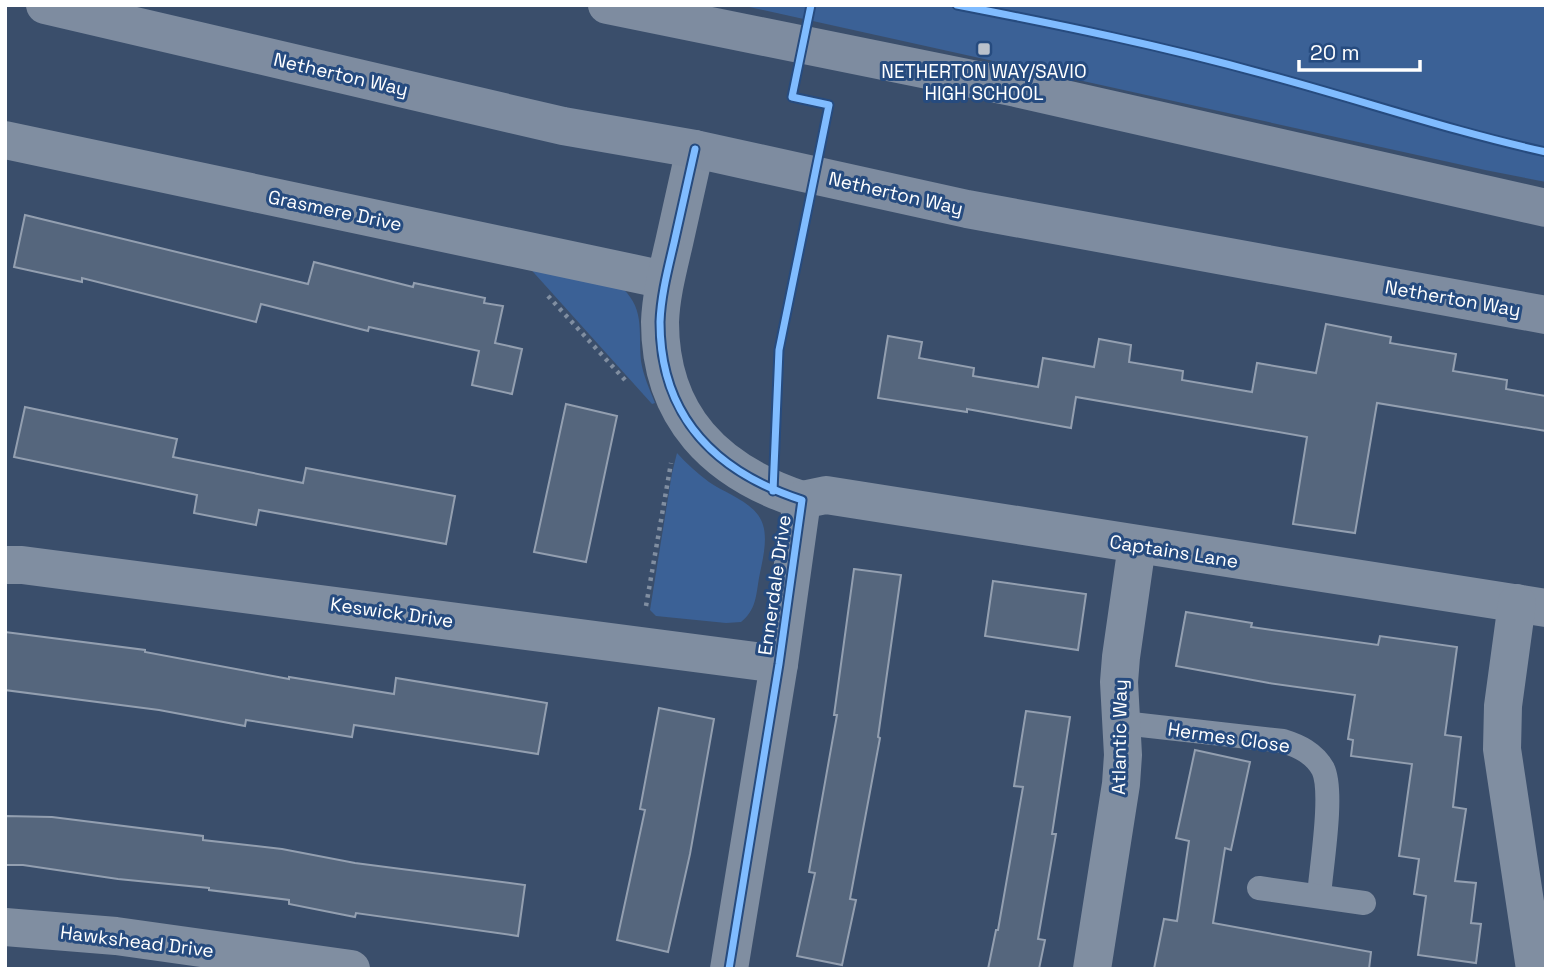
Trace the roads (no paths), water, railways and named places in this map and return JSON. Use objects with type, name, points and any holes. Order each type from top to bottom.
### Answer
[{"type":"main road","name":"Netherton Way","points":[[45,5],[563,126],[695,149],[967,209],[1546,315]]},
{"type":"main road","points":[[607,5],[680,12],[1546,208]]},
{"type":"street","name":"Grasmere Drive","points":[[5,139],[665,280]]},
{"type":"street","name":"Ennerdale Drive","points":[[695,149],[665,280],[660,320],[661,350],[668,381],[683,414],[703,444],[733,469],[773,491],[802,500],[779,664],[729,969]]},
{"type":"street","name":"Captains Lane","points":[[802,500],[826,495],[1531,606]]},
{"type":"street","name":"Atlantic Way","points":[[1092,969],[1095,936],[1116,820],[1123,755],[1119,682],[1137,545]]},
{"type":"street","name":"Keswick Drive","points":[[5,565],[260,594],[779,664]]},
{"type":"street","points":[[1531,606],[1503,706],[1502,749],[1538,966]]},
{"type":"street","name":"Hawkshead Drive","points":[[5,927],[116,936],[351,969]]},
{"type":"lane","name":"Hermes Close","points":[[1123,723],[1283,741],[1306,751],[1317,760],[1327,782],[1319,896]]},
{"type":"lane","points":[[1259,888],[1364,903]]},
{"type":"place","name":"NETHERTON WAY/SAVIO HIGH SCHOOL","points":[[984,49]]}]
